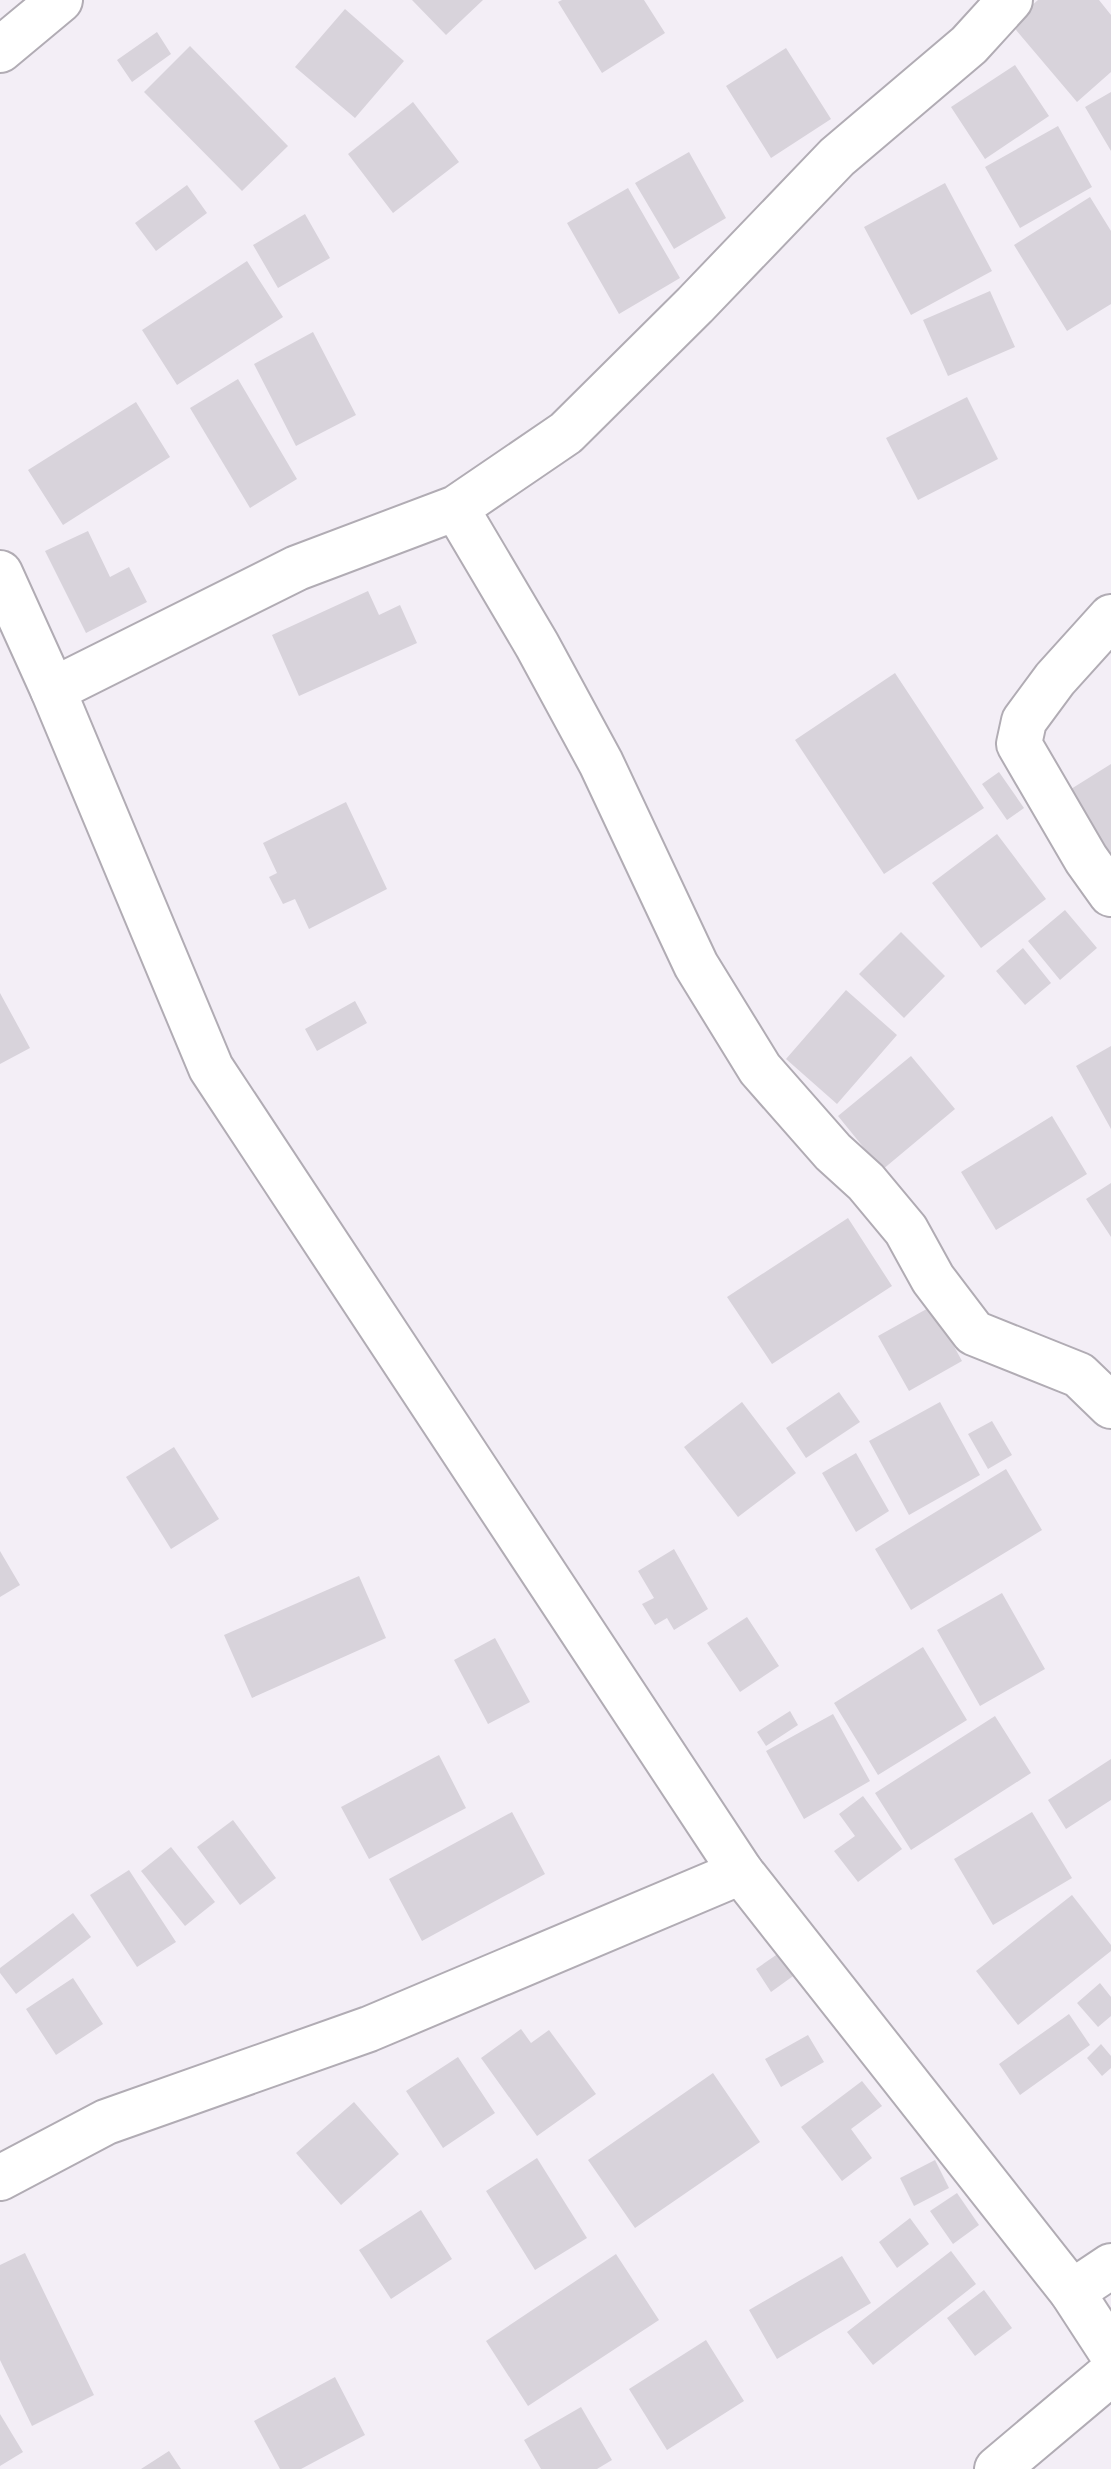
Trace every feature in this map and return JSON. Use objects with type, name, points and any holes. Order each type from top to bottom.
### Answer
[{"type":"street","points":[[0,50],[60,0]]},
{"type":"street","points":[[53,690],[297,568],[456,508],[566,433],[837,157],[969,45],[1010,0]]},
{"type":"street","points":[[456,508],[537,645],[601,763],[696,965],[760,1069],[833,1152],[866,1182],[906,1230],[933,1279],[974,1333],[1079,1375],[1111,1406]]},
{"type":"street","points":[[0,573],[53,690],[211,1068],[741,1872],[1072,2292],[1111,2352]]},
{"type":"street","points":[[1111,617],[1055,679],[1024,721],[1019,744],[1086,859],[1111,894]]},
{"type":"street","points":[[0,2178],[106,2122],[369,2029],[741,1872]]},
{"type":"street","points":[[1072,2292],[1111,2266]]},
{"type":"street","points":[[997,2469],[1111,2373]]},
{"type":"building","points":[[412,0],[483,0],[446,35]]},
{"type":"building","points":[[644,0],[665,33],[602,73],[558,2]]},
{"type":"building","points":[[1038,0],[1099,0],[1111,15],[1111,72],[1077,102],[1011,24]]},
{"type":"building","points":[[345,9],[404,61],[355,118],[295,67]]},
{"type":"building","points":[[157,32],[171,54],[132,82],[117,60]]},
{"type":"building","points":[[190,46],[288,146],[242,191],[144,92]]},
{"type":"building","points":[[786,48],[831,119],[771,158],[726,86]]},
{"type":"building","points":[[1015,65],[1049,116],[985,159],[951,107]]},
{"type":"building","points":[[1111,92],[1111,151],[1085,107]]},
{"type":"building","points":[[413,102],[459,162],[393,213],[348,154]]},
{"type":"building","points":[[1058,126],[1092,187],[1020,228],[985,167]]},
{"type":"building","points":[[689,152],[726,218],[674,249],[635,183]]},
{"type":"building","points":[[945,183],[992,271],[911,315],[864,227]]},
{"type":"building","points":[[187,185],[207,213],[156,251],[135,223]]},
{"type":"building","points":[[628,188],[680,278],[619,314],[567,223]]},
{"type":"building","points":[[1090,197],[1111,231],[1111,304],[1067,331],[1014,245]]},
{"type":"building","points":[[305,214],[330,258],[278,288],[253,245]]},
{"type":"building","points":[[247,261],[283,317],[177,385],[142,330]]},
{"type":"building","points":[[990,291],[1015,347],[948,376],[923,320]]},
{"type":"building","points":[[313,332],[356,415],[296,446],[254,364]]},
{"type":"building","points":[[238,379],[297,479],[250,508],[190,408]]},
{"type":"building","points":[[967,397],[998,459],[918,500],[886,438]]},
{"type":"building","points":[[136,402],[170,457],[63,525],[28,470]]},
{"type":"building","points":[[88,531],[110,577],[129,567],[147,602],[86,633],[45,551]]},
{"type":"building","points":[[368,591],[379,615],[400,605],[417,643],[299,696],[272,635]]},
{"type":"building","points":[[895,673],[984,808],[884,874],[795,740]]},
{"type":"building","points":[[1111,764],[1111,864],[1063,794]]},
{"type":"building","points":[[999,772],[1024,808],[1007,820],[982,784]]},
{"type":"building","points":[[346,802],[387,889],[309,929],[295,899],[283,904],[269,877],[277,873],[263,843]]},
{"type":"building","points":[[997,834],[1046,899],[981,948],[932,883]]},
{"type":"building","points":[[1065,910],[1097,948],[1060,980],[1028,941]]},
{"type":"building","points":[[901,932],[945,976],[904,1018],[859,974]]},
{"type":"building","points":[[1023,948],[1051,983],[1025,1005],[996,971]]},
{"type":"building","points":[[846,990],[897,1035],[837,1104],[786,1059]]},
{"type":"building","points":[[0,993],[30,1048],[0,1064]]},
{"type":"building","points":[[355,1001],[367,1023],[317,1051],[305,1029]]},
{"type":"building","points":[[1111,1046],[1111,1129],[1076,1066]]},
{"type":"building","points":[[911,1056],[955,1109],[882,1170],[838,1116]]},
{"type":"building","points":[[1052,1116],[1087,1174],[996,1230],[961,1172]]},
{"type":"building","points":[[1111,1183],[1111,1237],[1086,1199]]},
{"type":"building","points":[[848,1218],[892,1286],[772,1364],[727,1297]]},
{"type":"building","points":[[932,1306],[962,1361],[909,1391],[878,1336]]},
{"type":"building","points":[[839,1392],[860,1422],[806,1458],[786,1428]]},
{"type":"building","points":[[742,1402],[796,1473],[738,1517],[684,1447]]},
{"type":"building","points":[[940,1402],[980,1475],[909,1515],[869,1441]]},
{"type":"building","points":[[992,1421],[1012,1455],[988,1469],[968,1434]]},
{"type":"building","points":[[174,1447],[219,1519],[171,1549],[126,1477]]},
{"type":"building","points":[[856,1453],[889,1511],[856,1532],[822,1473]]},
{"type":"building","points":[[1006,1469],[1042,1530],[911,1610],[875,1549]]},
{"type":"building","points":[[674,1549],[708,1609],[674,1630],[667,1618],[655,1625],[642,1604],[654,1598],[638,1571]]},
{"type":"building","points":[[0,1551],[20,1585],[0,1597]]},
{"type":"building","points":[[359,1576],[386,1638],[252,1698],[224,1635]]},
{"type":"building","points":[[1002,1593],[1045,1669],[980,1706],[937,1630]]},
{"type":"building","points":[[747,1617],[779,1666],[740,1692],[707,1643]]},
{"type":"building","points":[[495,1638],[530,1702],[488,1724],[454,1660]]},
{"type":"building","points":[[923,1647],[967,1720],[878,1775],[834,1703]]},
{"type":"building","points":[[790,1711],[798,1725],[766,1746],[757,1732]]},
{"type":"building","points":[[833,1714],[870,1781],[804,1819],[766,1751]]},
{"type":"building","points":[[995,1716],[1031,1773],[911,1850],[875,1793]]},
{"type":"building","points":[[439,1755],[466,1808],[369,1859],[341,1807]]},
{"type":"building","points":[[1111,1759],[1111,1800],[1066,1829],[1048,1800]]},
{"type":"building","points":[[863,1796],[902,1849],[858,1882],[834,1851],[855,1836],[839,1814]]},
{"type":"building","points":[[512,1812],[545,1874],[422,1941],[389,1879]]},
{"type":"building","points":[[1032,1812],[1072,1878],[993,1925],[954,1859]]},
{"type":"building","points":[[233,1820],[276,1878],[240,1905],[197,1847]]},
{"type":"building","points":[[171,1847],[215,1902],[185,1926],[141,1871]]},
{"type":"building","points":[[129,1870],[176,1942],[137,1967],[90,1895]]},
{"type":"building","points":[[1072,1895],[1111,1945],[1111,1951],[1018,2025],[976,1971]]},
{"type":"building","points":[[73,1913],[91,1937],[16,1994],[0,1973],[0,1968]]},
{"type":"building","points":[[792,1944],[807,1966],[771,1992],[756,1969]]},
{"type":"building","points":[[73,1978],[103,2024],[56,2055],[26,2009]]},
{"type":"building","points":[[1100,1983],[1111,1997],[1111,2016],[1098,2027],[1077,2003]]},
{"type":"building","points":[[1069,2014],[1090,2045],[1020,2095],[999,2064]]},
{"type":"building","points":[[521,2029],[531,2043],[549,2030],[596,2094],[537,2136],[481,2058]]},
{"type":"building","points":[[808,2035],[824,2062],[781,2087],[765,2059]]},
{"type":"building","points":[[1101,2044],[1111,2056],[1111,2068],[1102,2076],[1087,2058]]},
{"type":"building","points":[[458,2057],[495,2113],[443,2148],[406,2091]]},
{"type":"building","points":[[713,2073],[760,2142],[635,2228],[588,2160]]},
{"type":"building","points":[[862,2081],[882,2106],[851,2129],[872,2158],[842,2181],[801,2127]]},
{"type":"building","points":[[354,2102],[399,2154],[341,2205],[296,2153]]},
{"type":"building","points":[[537,2158],[587,2238],[535,2270],[486,2191]]},
{"type":"building","points":[[935,2160],[949,2188],[914,2206],[900,2178]]},
{"type":"building","points":[[957,2193],[979,2225],[953,2244],[930,2211]]},
{"type":"building","points":[[421,2210],[452,2259],[391,2299],[359,2250]]},
{"type":"building","points":[[910,2218],[929,2244],[897,2268],[879,2242]]},
{"type":"building","points":[[951,2251],[976,2284],[873,2365],[847,2332]]},
{"type":"building","points":[[25,2253],[94,2395],[32,2426],[0,2360],[0,2265]]},
{"type":"building","points":[[616,2254],[659,2320],[528,2406],[486,2341]]},
{"type":"building","points":[[842,2256],[871,2303],[777,2359],[749,2310]]},
{"type":"building","points":[[984,2290],[1012,2328],[975,2356],[947,2318]]},
{"type":"building","points":[[706,2340],[744,2401],[667,2450],[629,2389]]},
{"type":"building","points":[[335,2377],[365,2435],[301,2469],[280,2469],[254,2421]]},
{"type":"building","points":[[581,2407],[612,2460],[597,2469],[541,2469],[524,2440]]},
{"type":"building","points":[[0,2414],[23,2452],[0,2466]]},
{"type":"building","points":[[169,2451],[181,2469],[141,2469]]}]
